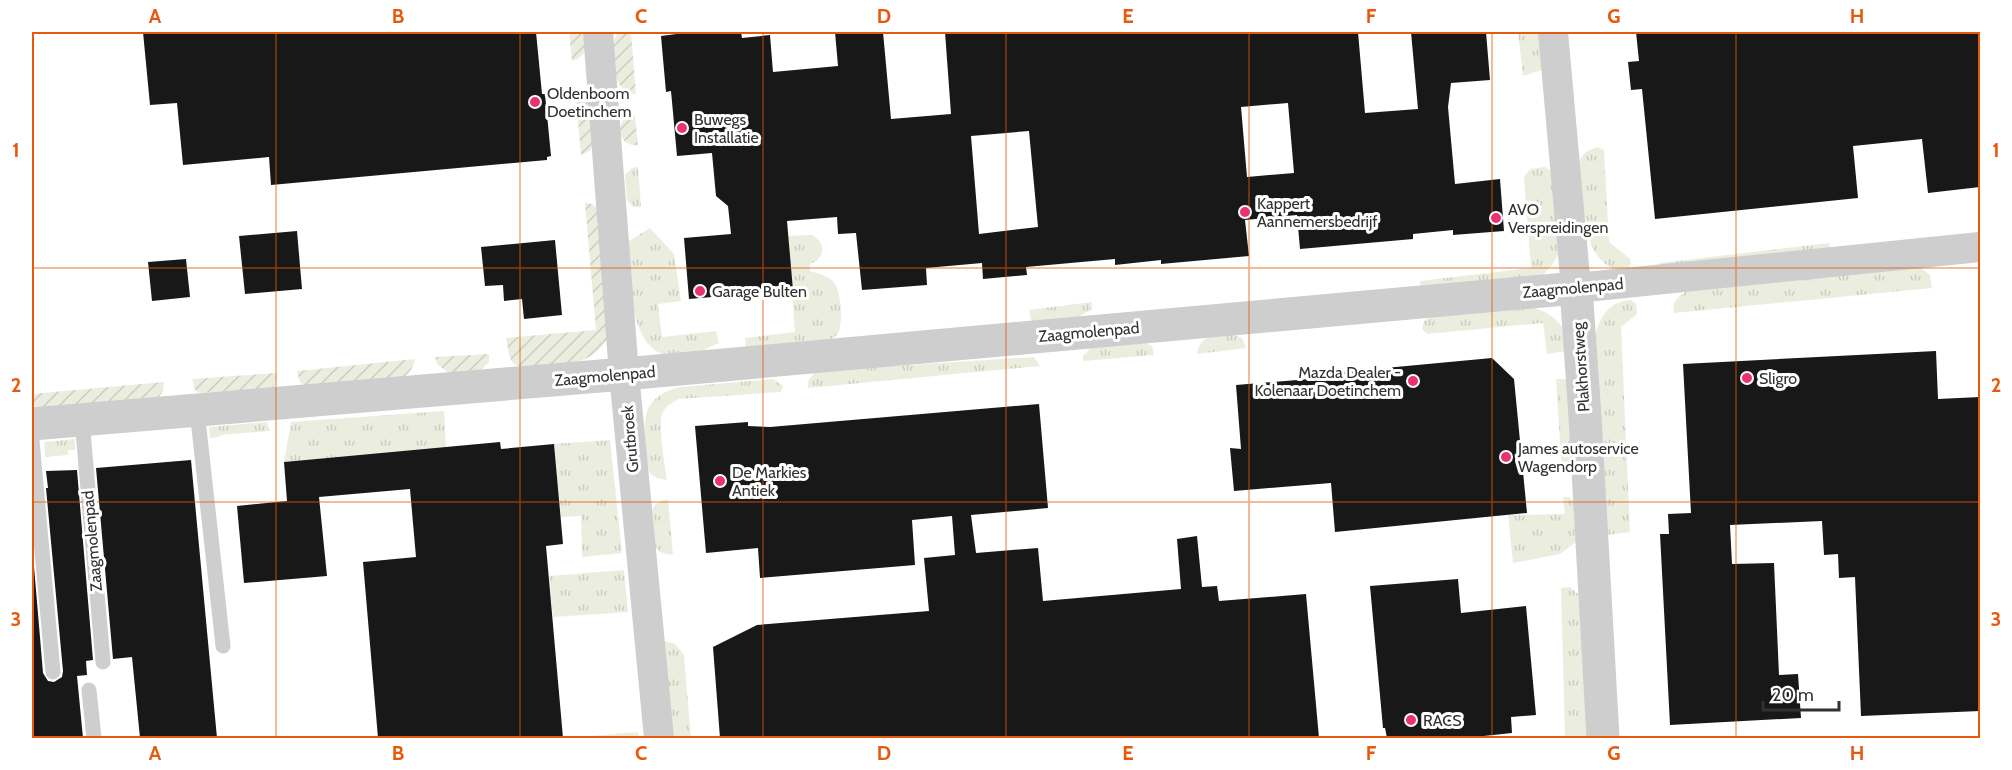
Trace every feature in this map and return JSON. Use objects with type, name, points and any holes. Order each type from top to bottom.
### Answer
[{"type":"street","name":"Grutbroek","points":[[597,32],[624,374],[658,738]]},
{"type":"street","name":"Plakhorstweg","points":[[1553,32],[1576,288],[1603,738]]},
{"type":"street","name":"Zaagmolenpad","points":[[32,424],[624,374],[1576,288],[1980,247]]},
{"type":"lane","points":[[197,410],[223,646]]},
{"type":"lane","name":"Zaagmolenpad","points":[[82,420],[103,662]]},
{"type":"lane","points":[[32,441],[53,672]]},
{"type":"lane","points":[[89,690],[94,738]]},
{"type":"green space","points":[[569,32],[587,32],[584,53],[572,61]]},
{"type":"green space","points":[[619,32],[631,32],[636,94],[627,92],[620,86],[616,77],[612,55],[615,37]]},
{"type":"green space","points":[[1518,32],[1542,32],[1542,70],[1523,76]]},
{"type":"green space","points":[[575,89],[589,93],[594,145],[581,155]]},
{"type":"green space","points":[[635,116],[638,145],[632,145],[624,141],[620,129],[623,120]]},
{"type":"green space","points":[[1598,147],[1604,150],[1609,242],[1630,259],[1631,264],[1628,269],[1614,270],[1603,262],[1594,251],[1588,234],[1579,167],[1583,155]]},
{"type":"green space","points":[[638,167],[641,207],[633,207],[627,200],[625,175],[632,168]]},
{"type":"green space","points":[[1545,167],[1553,172],[1560,252],[1543,275],[1420,289],[1420,281],[1531,268],[1524,177],[1530,169]]},
{"type":"green space","points":[[585,203],[598,208],[607,339],[596,352],[581,361],[550,367],[520,367],[510,359],[506,338],[596,330]]},
{"type":"green space","points":[[650,228],[674,254],[681,301],[658,304],[662,337],[716,331],[719,343],[693,354],[671,356],[655,350],[644,338],[632,301],[626,243]]},
{"type":"green space","points":[[812,235],[820,242],[822,250],[819,258],[810,264],[810,271],[830,279],[839,294],[841,317],[837,335],[829,340],[746,348],[745,338],[795,332],[788,236]]},
{"type":"green space","points":[[1829,243],[1830,250],[1660,270],[1659,263]]},
{"type":"green space","points":[[1911,266],[1921,268],[1930,275],[1932,288],[1674,313],[1676,300],[1687,291]]},
{"type":"green space","points":[[1631,300],[1636,304],[1637,314],[1621,327],[1630,532],[1607,535],[1594,344],[1604,314],[1615,304]]},
{"type":"green space","points":[[1092,302],[1091,310],[1076,318],[1032,323],[1029,310]]},
{"type":"green space","points":[[1530,307],[1547,313],[1561,325],[1568,338],[1567,351],[1547,354],[1543,323],[1427,334],[1422,329],[1424,321],[1434,315]]},
{"type":"green space","points":[[1232,334],[1242,338],[1246,348],[1197,354],[1205,339],[1215,335]]},
{"type":"green space","points":[[1143,342],[1152,346],[1154,355],[1083,361],[1083,356],[1091,348]]},
{"type":"green space","points":[[489,354],[489,362],[479,372],[450,374],[437,364],[435,357]]},
{"type":"green space","points":[[1034,357],[1040,366],[808,388],[808,381],[816,371]]},
{"type":"green space","points":[[415,359],[410,371],[402,379],[305,387],[300,382],[297,371]]},
{"type":"green space","points":[[276,373],[277,380],[273,388],[199,393],[195,390],[192,379]]},
{"type":"green space","points":[[773,379],[783,386],[781,392],[679,399],[669,405],[663,411],[661,420],[667,480],[650,473],[645,450],[645,420],[649,407],[659,396],[681,387]]},
{"type":"green space","points":[[1556,379],[1565,379],[1570,382],[1574,467],[1562,475]]},
{"type":"green space","points":[[164,382],[163,391],[159,397],[32,411],[32,394]]},
{"type":"green space","points":[[444,411],[446,447],[284,462],[291,422]]},
{"type":"green space","points":[[267,422],[270,431],[220,435],[210,438],[209,427]]},
{"type":"green space","points":[[75,439],[75,450],[68,450],[68,455],[45,457],[44,442]]},
{"type":"green space","points":[[610,440],[622,553],[582,557],[581,516],[561,517],[554,444]]},
{"type":"green space","points":[[1563,497],[1569,497],[1575,502],[1576,542],[1560,554],[1513,563],[1508,515],[1565,514]]},
{"type":"green space","points":[[668,499],[673,554],[666,554],[656,548],[651,526],[653,508],[659,502]]},
{"type":"green space","points":[[624,570],[628,612],[553,617],[549,576]]},
{"type":"green space","points":[[1570,587],[1578,594],[1584,606],[1591,738],[1565,738],[1561,588]]},
{"type":"green space","points":[[662,640],[675,644],[684,655],[691,738],[671,738]]},
{"type":"green space","points":[[638,732],[639,738],[579,738],[579,737]]},
{"type":"building","points":[[143,32],[536,32],[551,156],[547,157],[547,160],[271,185],[269,157],[183,165],[177,103],[150,105]]},
{"type":"building","points":[[692,32],[741,32],[742,38],[770,35],[773,72],[838,66],[835,32],[883,32],[891,119],[951,114],[945,32],[1358,32],[1365,113],[1418,109],[1411,32],[1486,32],[1490,80],[1451,83],[1448,107],[1455,184],[1500,179],[1504,231],[1453,235],[1453,230],[1413,234],[1413,239],[1300,249],[1297,215],[1245,220],[1249,256],[1161,264],[1161,260],[1115,265],[1115,259],[1026,267],[1027,275],[983,279],[982,263],[926,268],[927,285],[862,290],[856,233],[838,234],[837,217],[787,221],[793,290],[689,299],[684,238],[731,234],[728,206],[716,196],[712,153],[677,156],[671,91],[666,92],[661,36]],"holes":[[[1288,103],[1294,173],[1247,177],[1241,107]],[[1029,131],[1038,227],[979,234],[971,136]]]},
{"type":"building","points":[[1636,32],[1980,32],[1980,187],[1928,193],[1922,139],[1853,146],[1858,198],[1655,219],[1642,89],[1631,90],[1628,62],[1639,61]]},
{"type":"building","points":[[297,231],[302,289],[245,294],[239,236]]},
{"type":"building","points":[[555,240],[562,315],[524,319],[522,299],[504,301],[503,285],[485,286],[481,247]]},
{"type":"building","points":[[186,259],[190,297],[152,301],[148,262]]},
{"type":"building","points":[[1936,351],[1938,399],[1980,397],[1980,711],[1861,716],[1855,577],[1839,578],[1838,554],[1824,555],[1822,521],[1730,525],[1732,564],[1774,563],[1779,675],[1798,674],[1801,718],[1670,725],[1660,534],[1669,534],[1668,514],[1691,513],[1683,364]]},
{"type":"building","points":[[1492,358],[1514,379],[1527,513],[1335,532],[1331,483],[1234,491],[1230,448],[1241,449],[1236,385],[1322,378],[1321,374]]},
{"type":"building","points":[[1039,404],[1048,508],[971,515],[976,553],[1038,548],[1043,601],[1181,589],[1177,539],[1197,536],[1202,587],[1217,586],[1219,601],[1306,594],[1319,738],[720,738],[713,647],[757,625],[929,611],[924,558],[955,555],[952,516],[912,520],[915,565],[760,578],[758,548],[706,553],[695,426],[748,422],[748,426],[770,427]]},
{"type":"building","points":[[500,442],[501,449],[554,444],[563,544],[546,546],[563,738],[378,738],[363,562],[416,557],[410,489],[319,497],[327,576],[244,583],[237,506],[287,501],[284,462]]},
{"type":"building","points":[[191,460],[217,738],[140,738],[132,657],[113,659],[96,468]]},
{"type":"building","points":[[77,470],[93,660],[86,661],[87,675],[77,676],[83,738],[32,738],[32,543],[43,673],[48,681],[54,682],[62,677],[63,671],[46,471]]},
{"type":"building","points":[[1458,579],[1461,613],[1526,606],[1536,715],[1511,717],[1512,733],[1465,738],[1387,738],[1385,728],[1383,728],[1370,586]]},
{"type":"place","name":"Oldenboom Doetinchem","points":[[535,102]]},
{"type":"place","name":"Buwegs Installatie","points":[[682,128]]},
{"type":"place","name":"Kappert Aannemersbedrijf","points":[[1245,212]]},
{"type":"place","name":"AVO Verspreidingen","points":[[1496,218]]},
{"type":"place","name":"Garage Bulten","points":[[700,291]]},
{"type":"place","name":"Sligro","points":[[1747,378]]},
{"type":"place","name":"Mazda Dealer - Kolenaar Doetinchem","points":[[1413,381]]},
{"type":"place","name":"James autoservice Wagendorp","points":[[1506,457]]},
{"type":"place","name":"De Markies Antiek","points":[[720,481]]},
{"type":"place","name":"RACS","points":[[1411,720]]}]
